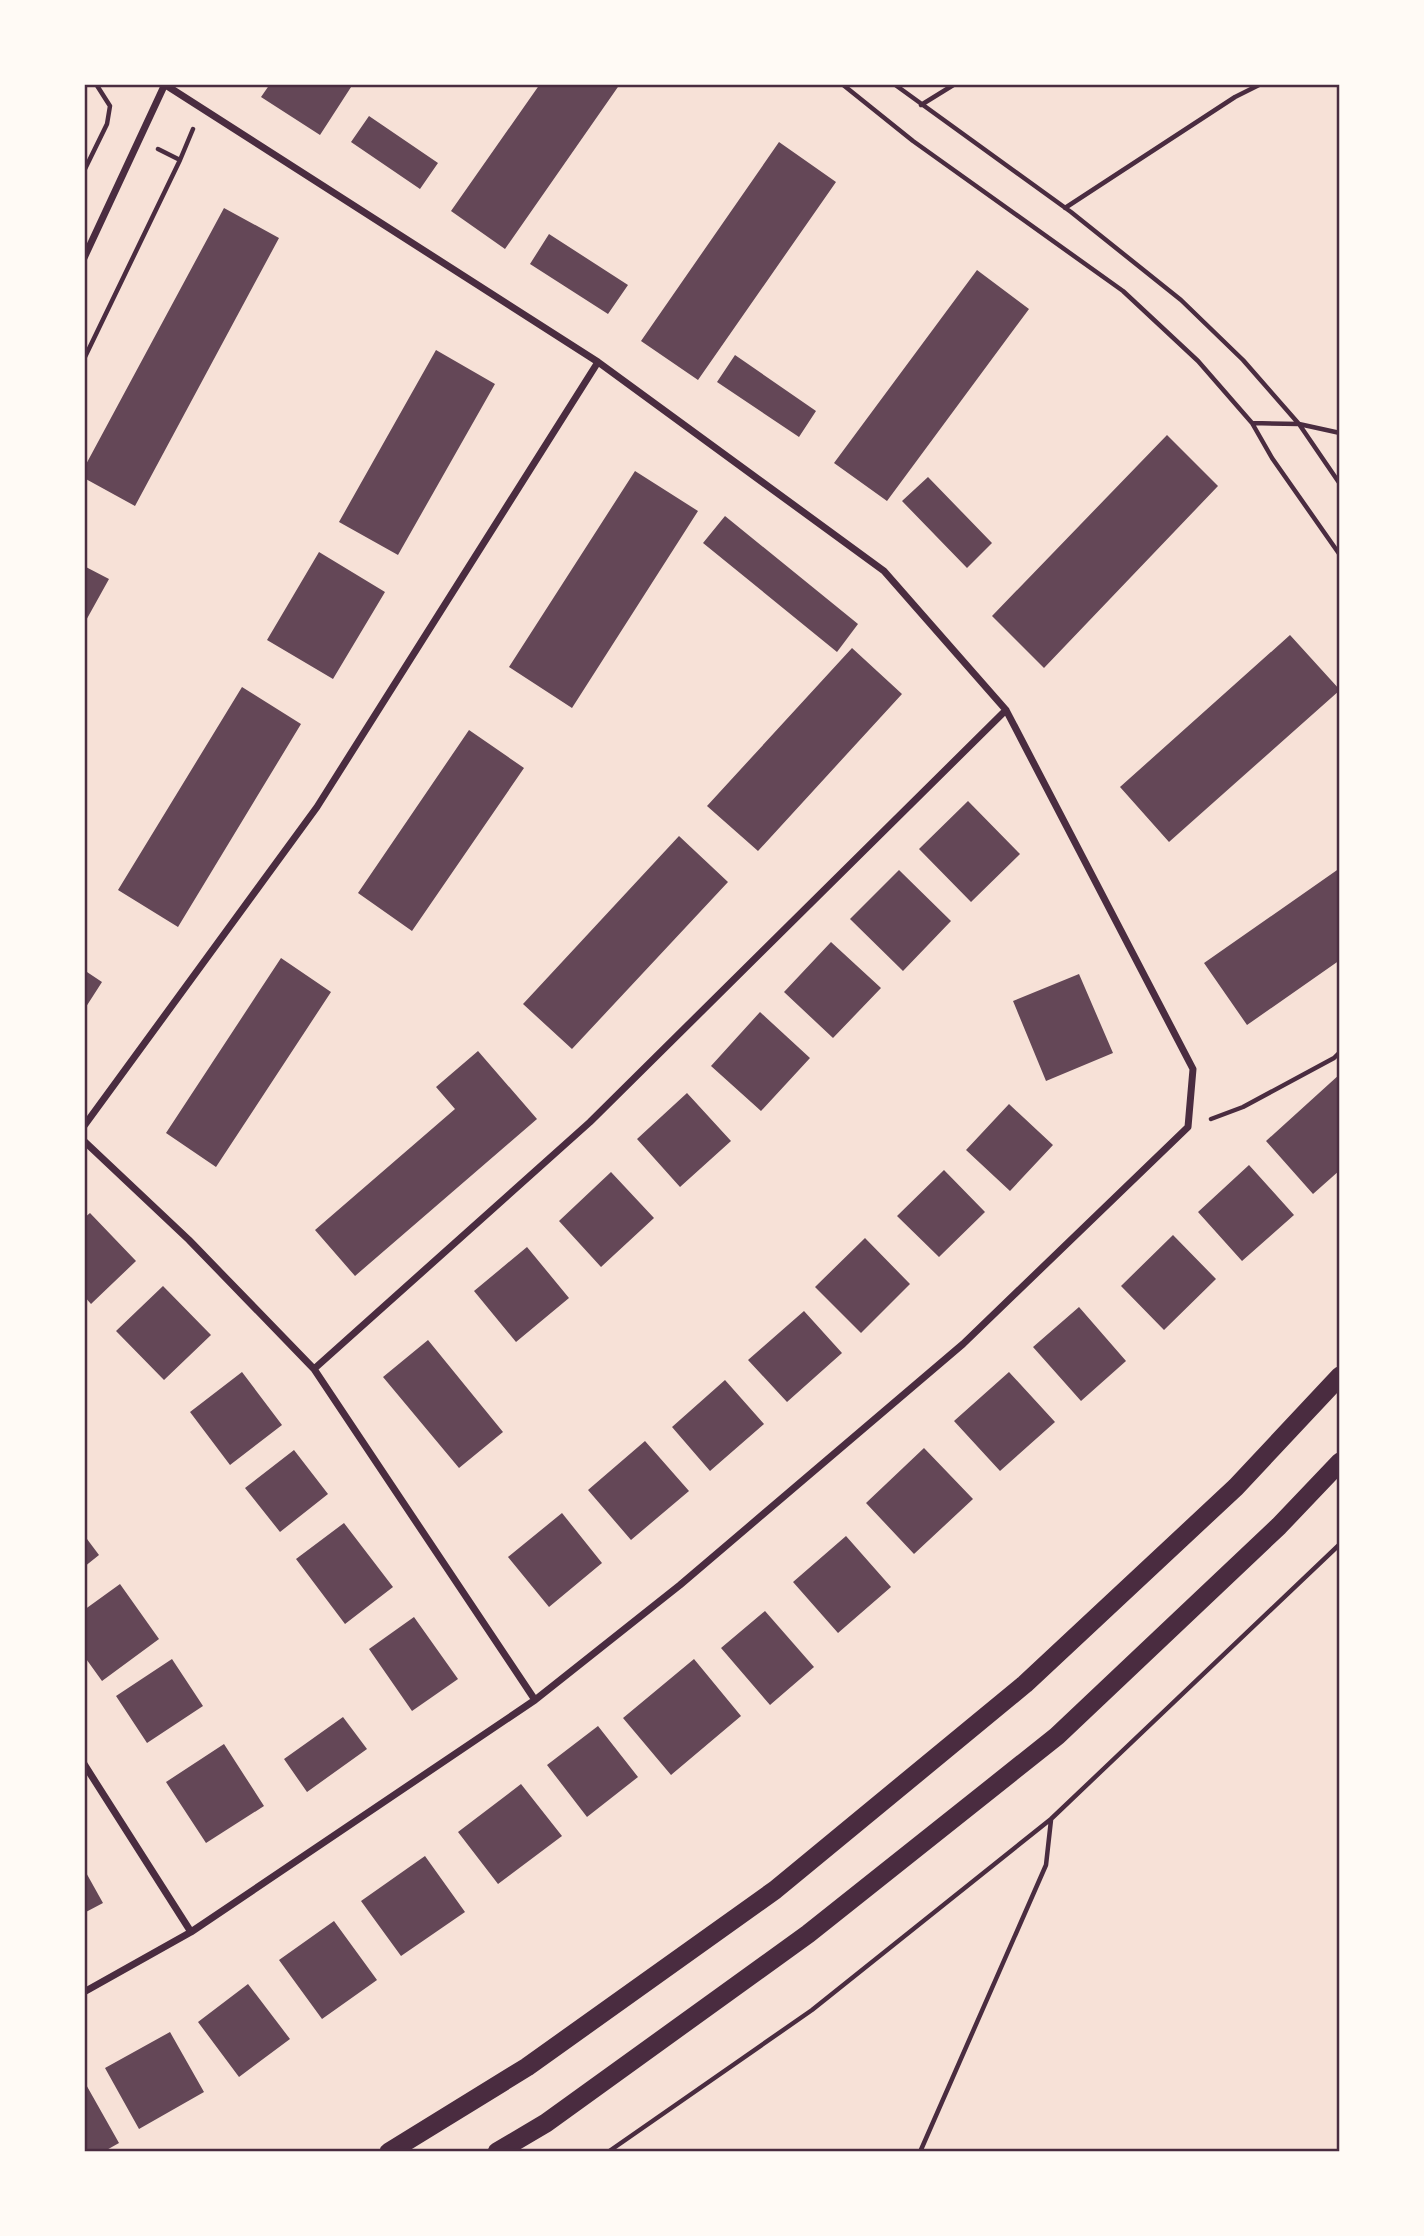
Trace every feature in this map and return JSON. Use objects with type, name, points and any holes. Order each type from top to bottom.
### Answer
[{"type":"highway","points":[[389,2152],[527,2067],[775,1890],[1025,1684],[1236,1487],[1340,1376]]},
{"type":"highway","points":[[497,2152],[545,2123],[808,1934],[1057,1736],[1279,1526],[1340,1462]]},
{"type":"street","points":[[84,258],[165,84],[598,362],[884,571],[1006,710],[1193,1069],[1188,1127],[963,1345],[680,1585],[536,1700],[191,1932],[84,1992]]},
{"type":"street","points":[[84,1126],[317,807],[598,362]]},
{"type":"street","points":[[314,1369],[590,1122],[1006,710]]},
{"type":"street","points":[[84,1141],[189,1240],[314,1369],[536,1700]]},
{"type":"street","points":[[84,1764],[191,1932]]},
{"type":"path","points":[[84,171],[107,124],[110,106],[96,84]]},
{"type":"path","points":[[842,84],[914,141],[1123,291],[1198,362],[1252,424],[1272,458],[1340,555]]},
{"type":"path","points":[[894,84],[1065,208],[1181,300],[1243,360],[1299,424],[1340,484]]},
{"type":"path","points":[[921,105],[956,84]]},
{"type":"path","points":[[1065,208],[1235,97],[1261,84]]},
{"type":"path","points":[[84,359],[180,160],[201,107]]},
{"type":"path","points":[[1252,424],[1299,424],[1340,433]]},
{"type":"path","points":[[1188,1127],[1243,1107],[1334,1058],[1340,1052]]},
{"type":"path","points":[[608,2152],[812,2010],[1051,1819],[1340,1544]]},
{"type":"path","points":[[920,2152],[1046,1865],[1051,1819]]},
{"type":"building","points":[[270,84],[353,84],[320,135],[261,97]]},
{"type":"building","points":[[540,84],[620,84],[505,249],[451,211]]},
{"type":"building","points":[[369,116],[438,163],[420,189],[351,142]]},
{"type":"building","points":[[779,142],[836,182],[698,380],[641,341]]},
{"type":"building","points":[[224,208],[279,238],[135,506],[84,478],[84,468]]},
{"type":"building","points":[[549,234],[628,285],[608,314],[530,264]]},
{"type":"building","points":[[977,270],[1029,309],[887,501],[834,463]]},
{"type":"building","points":[[436,350],[495,384],[398,555],[339,522]]},
{"type":"building","points":[[735,355],[816,411],[799,437],[717,382]]},
{"type":"building","points":[[1167,435],[1218,486],[1044,668],[992,616]]},
{"type":"building","points":[[635,471],[698,511],[572,708],[509,667]]},
{"type":"building","points":[[928,477],[992,543],[967,568],[902,501]]},
{"type":"building","points":[[725,516],[858,624],[837,652],[703,543]]},
{"type":"building","points":[[319,552],[385,592],[333,679],[267,640]]},
{"type":"building","points":[[84,566],[109,579],[84,624]]},
{"type":"building","points":[[1290,635],[1340,690],[1169,842],[1120,787]]},
{"type":"building","points":[[852,648],[902,694],[758,851],[707,806]]},
{"type":"building","points":[[242,687],[301,724],[178,927],[118,890]]},
{"type":"building","points":[[469,730],[524,768],[412,931],[358,893]]},
{"type":"building","points":[[968,801],[1020,854],[971,902],[919,849]]},
{"type":"building","points":[[679,836],[728,882],[572,1049],[523,1004]]},
{"type":"building","points":[[1340,868],[1340,960],[1247,1025],[1204,963]]},
{"type":"building","points":[[899,870],[951,921],[903,971],[850,919]]},
{"type":"building","points":[[831,942],[881,988],[833,1038],[784,992]]},
{"type":"building","points":[[281,958],[331,992],[216,1167],[166,1133]]},
{"type":"building","points":[[84,970],[102,982],[84,1010]]},
{"type":"building","points":[[1079,974],[1113,1053],[1046,1081],[1013,1001]]},
{"type":"building","points":[[760,1012],[810,1058],[761,1111],[711,1066]]},
{"type":"building","points":[[478,1051],[537,1119],[355,1276],[315,1230],[455,1109],[436,1087]]},
{"type":"building","points":[[1340,1074],[1340,1170],[1313,1194],[1266,1141]]},
{"type":"building","points":[[687,1093],[731,1141],[680,1187],[637,1139]]},
{"type":"building","points":[[1009,1104],[1053,1145],[1010,1191],[966,1150]]},
{"type":"building","points":[[1249,1165],[1294,1215],[1242,1261],[1198,1212]]},
{"type":"building","points":[[944,1170],[985,1212],[939,1257],[897,1216]]},
{"type":"building","points":[[611,1172],[654,1218],[601,1267],[559,1221]]},
{"type":"building","points":[[90,1213],[136,1261],[91,1304],[84,1296],[84,1218]]},
{"type":"building","points":[[1173,1235],[1216,1279],[1164,1330],[1121,1286]]},
{"type":"building","points":[[865,1238],[910,1284],[861,1333],[815,1287]]},
{"type":"building","points":[[527,1247],[569,1298],[516,1342],[474,1291]]},
{"type":"building","points":[[163,1286],[211,1335],[164,1380],[116,1331]]},
{"type":"building","points":[[1079,1307],[1126,1361],[1081,1401],[1033,1347]]},
{"type":"building","points":[[804,1311],[842,1353],[787,1402],[748,1360]]},
{"type":"building","points":[[428,1340],[503,1432],[459,1468],[383,1377]]},
{"type":"building","points":[[242,1372],[282,1425],[230,1465],[190,1412]]},
{"type":"building","points":[[1009,1372],[1055,1422],[1000,1471],[954,1421]]},
{"type":"building","points":[[725,1380],[764,1424],[710,1471],[672,1427]]},
{"type":"building","points":[[645,1441],[689,1491],[631,1540],[588,1490]]},
{"type":"building","points":[[924,1448],[973,1499],[914,1554],[866,1503]]},
{"type":"building","points":[[294,1450],[328,1494],[280,1532],[245,1488]]},
{"type":"building","points":[[562,1513],[602,1563],[549,1607],[508,1557]]},
{"type":"building","points":[[344,1523],[393,1587],[345,1624],[296,1559]]},
{"type":"building","points":[[84,1535],[99,1555],[84,1567]]},
{"type":"building","points":[[846,1536],[891,1587],[838,1633],[793,1582]]},
{"type":"building","points":[[120,1584],[159,1639],[102,1681],[84,1656],[84,1610]]},
{"type":"building","points":[[765,1611],[814,1667],[770,1705],[721,1648]]},
{"type":"building","points":[[414,1617],[458,1679],[412,1711],[369,1649]]},
{"type":"building","points":[[172,1659],[203,1706],[147,1743],[116,1696]]},
{"type":"building","points":[[694,1659],[741,1716],[671,1775],[623,1718]]},
{"type":"building","points":[[343,1717],[367,1749],[307,1792],[284,1759]]},
{"type":"building","points":[[598,1726],[638,1777],[587,1817],[547,1765]]},
{"type":"building","points":[[224,1744],[264,1806],[206,1843],[166,1782]]},
{"type":"building","points":[[521,1784],[562,1836],[498,1884],[458,1832]]},
{"type":"building","points":[[425,1856],[465,1912],[401,1956],[361,1901]]},
{"type":"building","points":[[84,1869],[103,1903],[84,1913]]},
{"type":"building","points":[[334,1921],[377,1980],[322,2019],[279,1960]]},
{"type":"building","points":[[248,1984],[290,2039],[239,2077],[198,2022]]},
{"type":"building","points":[[170,2032],[204,2092],[139,2129],[105,2068]]},
{"type":"building","points":[[84,2081],[119,2143],[103,2152],[84,2152]]}]
